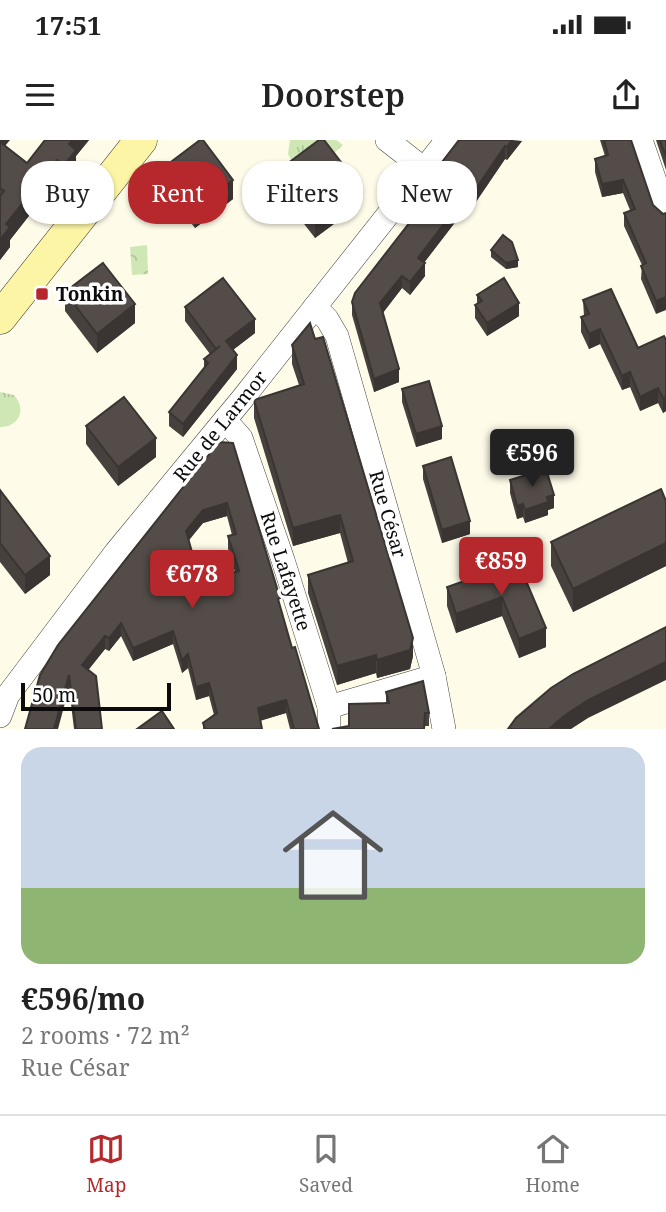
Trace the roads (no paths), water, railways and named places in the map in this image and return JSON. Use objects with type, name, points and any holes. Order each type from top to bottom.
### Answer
[{"type":"main road","points":[[0,318],[141,140]]},
{"type":"street","points":[[387,140],[414,161]]},
{"type":"street","name":"Rue de Larmor","points":[[430,161],[447,140]]},
{"type":"street","points":[[642,140],[666,213]]},
{"type":"street","name":"Rue de Larmor","points":[[3,700],[116,552],[381,224]]},
{"type":"street","name":"Rue César","points":[[315,307],[327,319],[337,336],[434,676],[444,729]]},
{"type":"street","name":"Rue Lafayette","points":[[225,420],[240,438],[245,450],[283,560],[329,718]]},
{"type":"street","points":[[329,718],[434,676]]},
{"type":"place","name":"Tonkin","points":[[42,294]]}]
